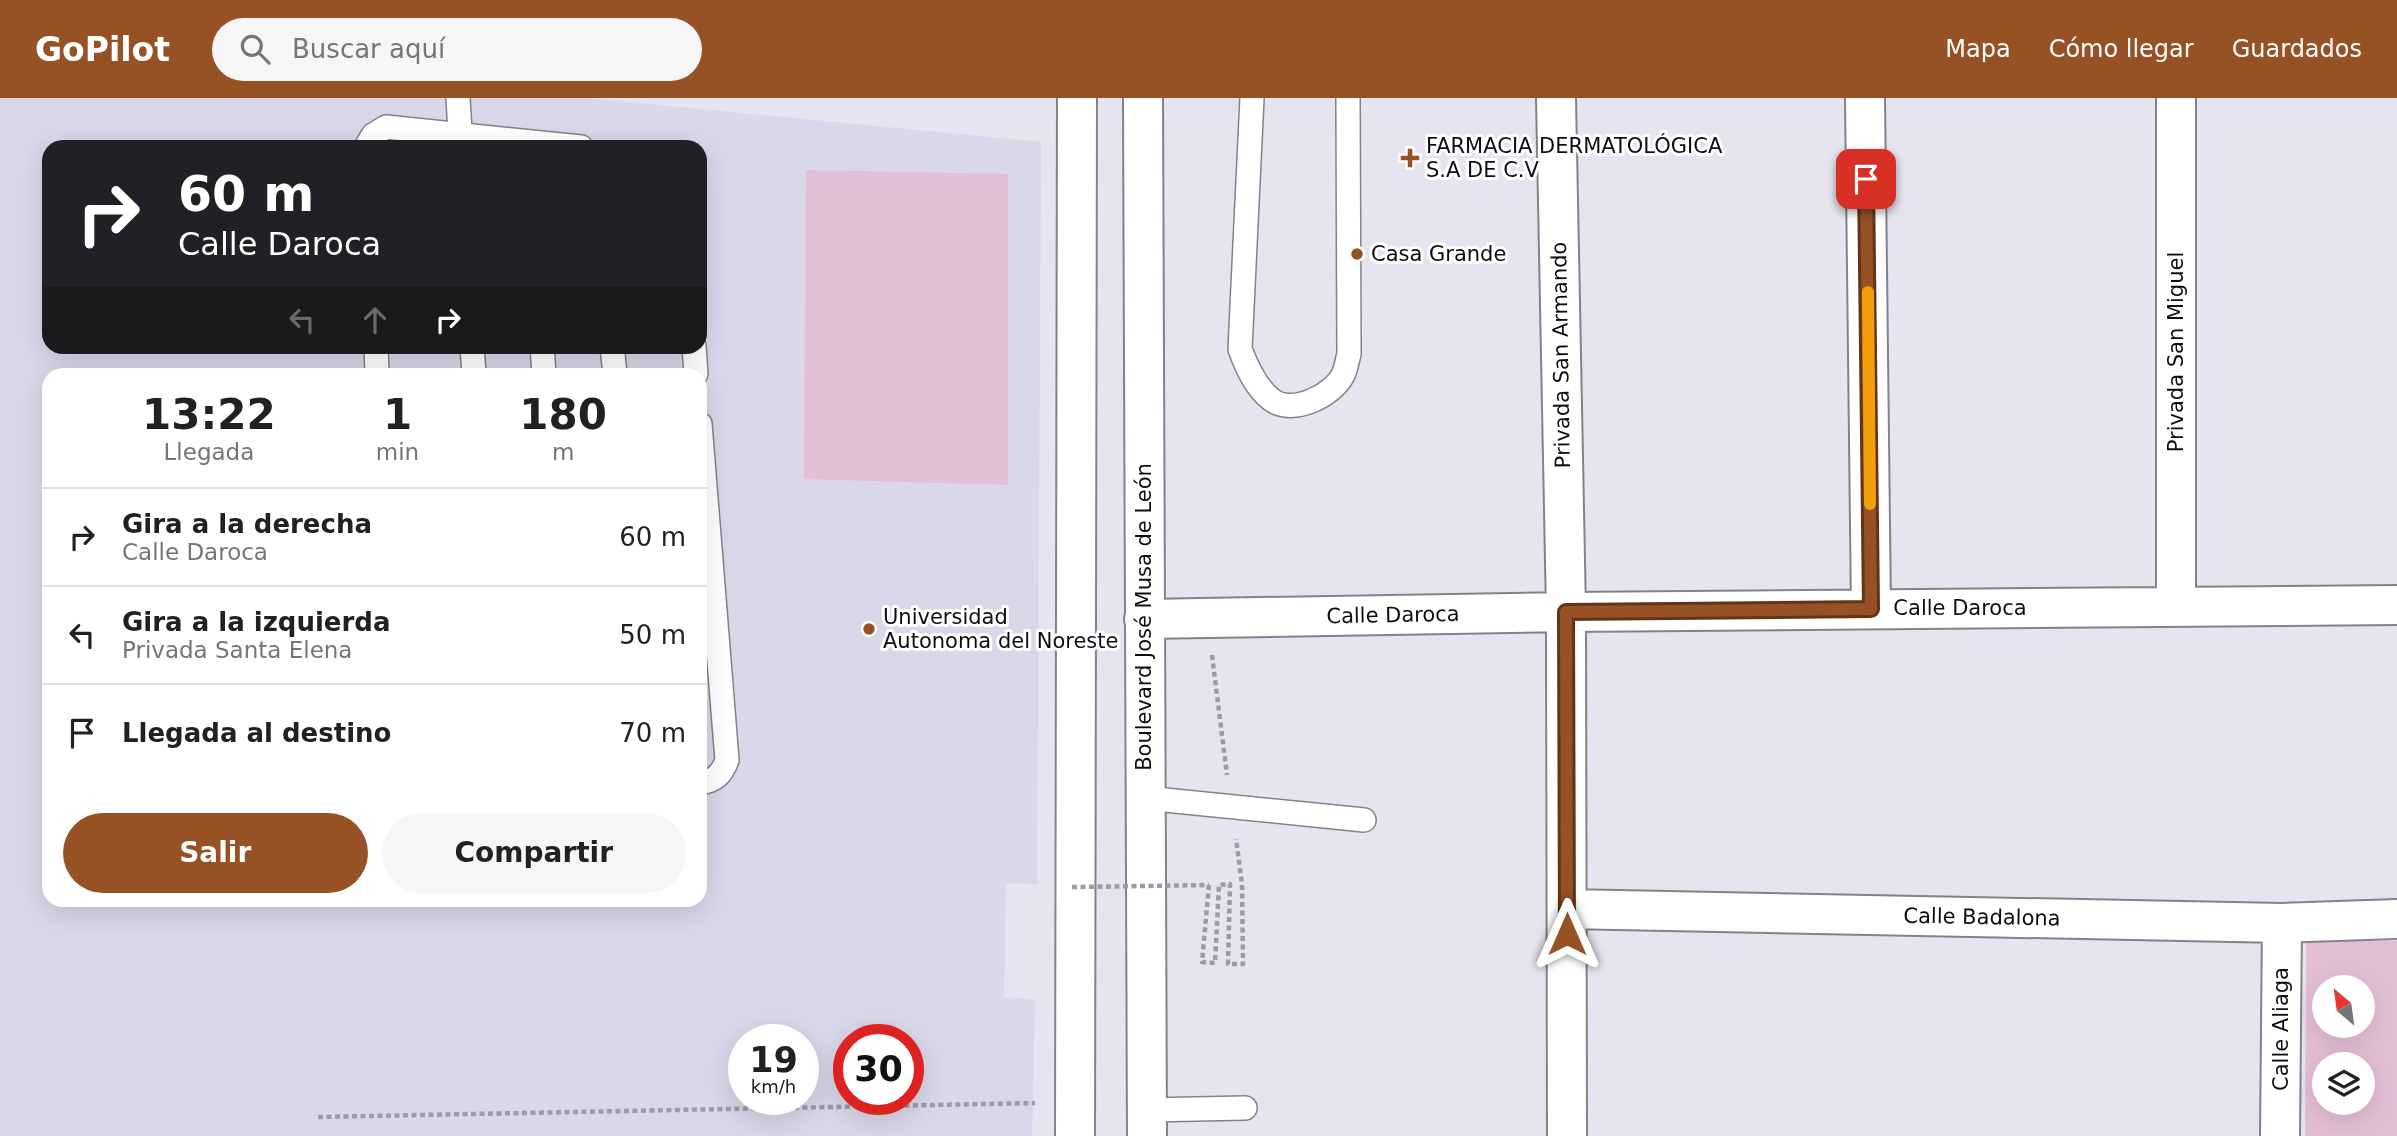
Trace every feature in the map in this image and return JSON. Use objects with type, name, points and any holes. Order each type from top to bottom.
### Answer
[{"type":"street","points":[[1075,1120],[1077,98]]},
{"type":"street","name":"Privada San Armando","points":[[1556,98],[1566,612],[1567,1136]]},
{"type":"street","points":[[1865,98],[1871,609]]},
{"type":"street","name":"Privada San Miguel","points":[[2176,98],[2176,606]]},
{"type":"street","name":"Boulevard José Musa de León","points":[[1137,99],[1147,1123]]},
{"type":"street","name":"Calle Daroca","points":[[1144,620],[1566,612],[2397,605]]},
{"type":"street","name":"Calle Badalona","points":[[1567,909],[2282,923],[2397,919]]},
{"type":"street","name":"Calle Aliaga","points":[[2280,1136],[2282,923]]},
{"type":"lane","points":[[370,140],[386,127],[461,140],[458,98]]},
{"type":"lane","points":[[1252,98],[1240,349],[1248,370],[1260,388],[1274,402],[1294,406],[1324,396],[1343,376],[1349,354],[1348,98]]},
{"type":"lane","points":[[707,544],[727,760],[716,779],[707,781]]},
{"type":"lane","points":[[1145,798],[1364,820]]},
{"type":"lane","points":[[1147,1123],[1245,1108]]},
{"type":"path","points":[[1072,887],[1209,885],[1202,962],[1215,963],[1219,885],[1230,884],[1228,964],[1243,964],[1242,884],[1207,618]]},
{"type":"path","points":[[318,1117],[1075,1120]]},
{"type":"shaded area","name":"Universidad Autonoma del Noreste","points":[[0,98],[587,98],[1041,142],[1037,884],[1006,883],[1004,997],[1035,1000],[1032,1136],[0,1136]]},
{"type":"shaded area","points":[[806,170],[1008,174],[1008,485],[804,479]]},
{"type":"shaded area","points":[[2306,941],[2397,941],[2397,1136],[2305,1136]]},
{"type":"slow traffic","points":[[1868,292],[1870,504]]},
{"type":"place","name":"FARMACIA DERMATOLÓGICA S.A DE C.V","points":[[1410,158]]},
{"type":"place","name":"Casa Grande","points":[[1357,254]]},
{"type":"place","name":"Universidad Autonoma del Noreste","points":[[869,629]]},
{"type":"route","points":[[1567,934],[1566,612],[1871,609],[1866,179]]}]
